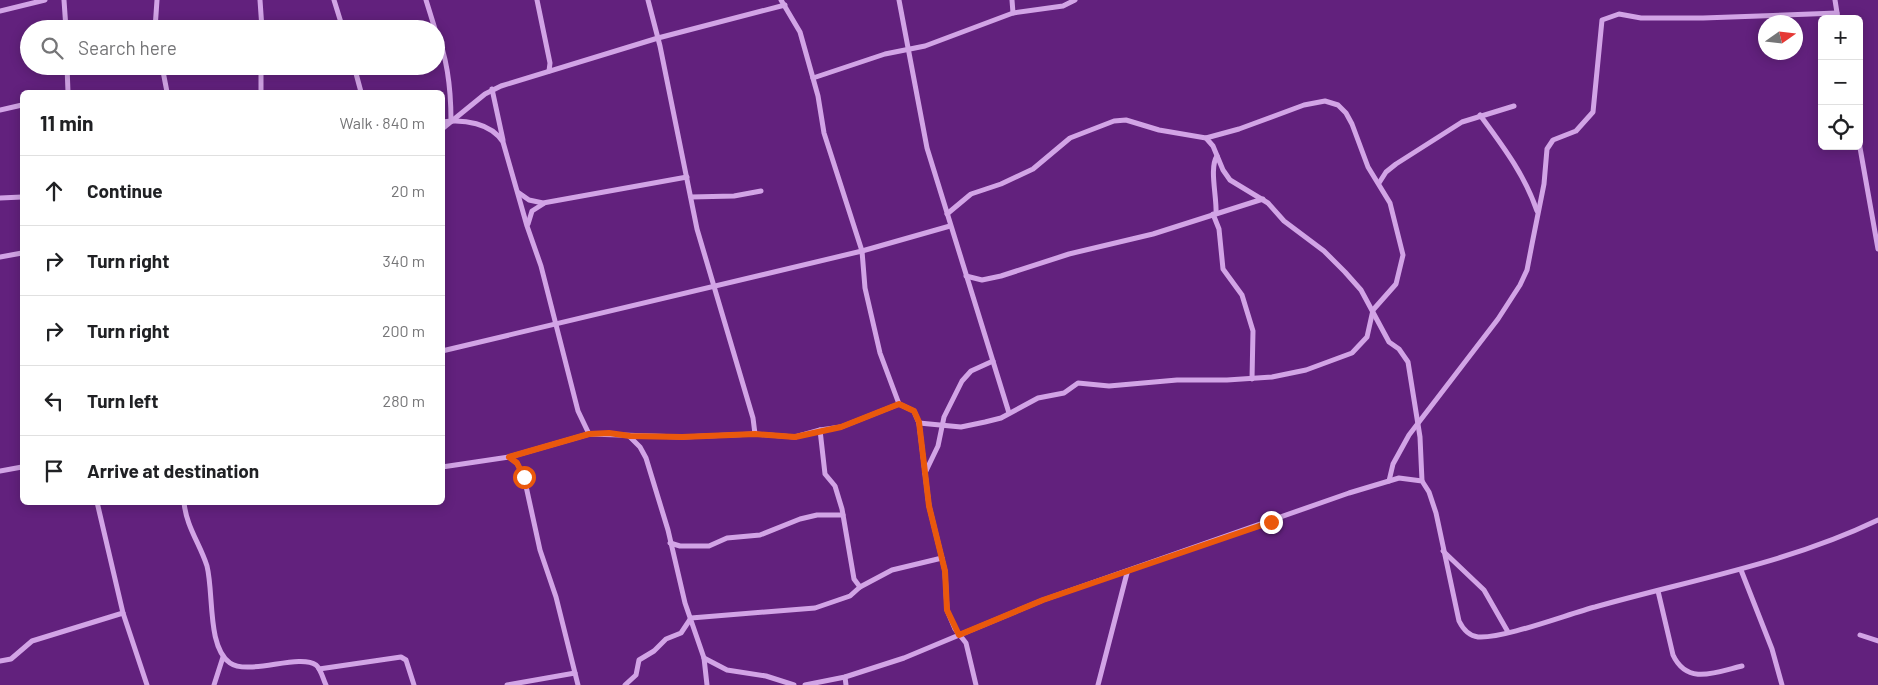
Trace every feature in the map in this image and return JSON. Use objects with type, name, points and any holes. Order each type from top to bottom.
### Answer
[{"type":"street","points":[[0,11],[45,0]]},
{"type":"street","points":[[64,0],[65,20]]},
{"type":"street","points":[[155,20],[157,0]]},
{"type":"street","points":[[260,0],[261,20]]},
{"type":"street","points":[[334,0],[340,20]]},
{"type":"street","points":[[426,0],[433,20]]},
{"type":"street","points":[[537,0],[550,63],[549,71]]},
{"type":"street","points":[[648,0],[658,38],[697,229],[753,418],[755,434]]},
{"type":"street","points":[[899,0],[909,49],[913,83],[927,148],[950,226],[981,317],[1009,414]]},
{"type":"street","points":[[1012,0],[1013,13]]},
{"type":"street","points":[[813,78],[885,54],[964,33],[1013,13],[1063,6],[1076,0]]},
{"type":"street","points":[[1835,0],[1838,15]]},
{"type":"street","points":[[445,126],[492,89],[783,2],[800,32],[813,78],[824,133],[862,251],[865,288],[880,353],[899,404],[914,411],[919,422],[929,506],[945,571],[947,610],[959,635],[966,643],[976,685]]},
{"type":"street","points":[[1390,481],[1393,464],[1418,424],[1512,300],[1526,270],[1544,184],[1547,149],[1553,140],[1576,131],[1593,112],[1600,29],[1605,17],[1619,14],[1655,18],[1818,16]]},
{"type":"street","points":[[445,57],[451,100],[450,121]]},
{"type":"street","points":[[67,75],[68,90]]},
{"type":"street","points":[[164,75],[167,90]]},
{"type":"street","points":[[261,75],[262,90]]},
{"type":"street","points":[[356,75],[360,90]]},
{"type":"street","points":[[492,89],[503,142],[519,192],[527,226],[541,266],[578,411],[589,434]]},
{"type":"street","points":[[919,422],[961,427],[1001,418],[1038,398],[1064,393],[1076,383],[1109,386],[1177,380],[1252,379],[1306,370],[1352,353],[1367,337],[1372,310],[1396,284],[1403,263],[1402,246],[1390,202],[1368,167],[1346,113],[1338,105],[1325,101],[1304,105],[1248,126],[1206,138],[1160,130],[1126,120],[1114,121],[1070,138],[1033,169],[1001,184],[971,194],[947,214]]},
{"type":"street","points":[[0,110],[20,105]]},
{"type":"street","points":[[1379,183],[1386,172],[1396,164],[1462,122],[1514,106]]},
{"type":"street","points":[[1480,115],[1516,166],[1532,195],[1538,211]]},
{"type":"street","points":[[445,122],[476,124],[491,129],[503,142]]},
{"type":"street","points":[[1206,138],[1213,146],[1230,180],[1263,199],[1284,221],[1324,251],[1345,272],[1361,290],[1389,342],[1399,349],[1408,362],[1422,450],[1422,481],[1429,492],[1436,513],[1453,598],[1463,628],[1469,635],[1476,637],[1508,632],[1741,570],[1802,551],[1853,532],[1878,520]]},
{"type":"street","points":[[1860,150],[1878,248]]},
{"type":"street","points":[[1217,156],[1213,167],[1217,196],[1214,214],[1218,229],[1223,269],[1242,295],[1253,331],[1252,379]]},
{"type":"street","points":[[519,192],[529,200],[543,203],[687,177]]},
{"type":"street","points":[[691,197],[734,196],[761,191]]},
{"type":"street","points":[[0,198],[20,198]]},
{"type":"street","points":[[966,276],[982,280],[1000,276],[1069,254],[1146,236],[1263,199]]},
{"type":"street","points":[[527,226],[532,212],[543,203]]},
{"type":"street","points":[[445,350],[862,251],[950,226]]},
{"type":"street","points":[[0,257],[20,253]]},
{"type":"street","points":[[925,473],[938,446],[942,425],[965,377],[979,366],[993,361]]},
{"type":"street","points":[[445,467],[509,457],[589,434],[717,436],[755,434],[789,437],[806,435],[820,430],[841,427],[899,404]]},
{"type":"street","points":[[820,430],[825,474],[835,486],[843,515],[854,579],[860,587]]},
{"type":"street","points":[[630,436],[640,447],[646,458],[704,658],[707,685]]},
{"type":"street","points":[[509,457],[517,463],[524,477],[540,550],[556,597],[578,685]]},
{"type":"street","points":[[0,471],[20,467]]},
{"type":"street","points":[[805,685],[845,677],[904,658],[1043,600],[1128,572],[1349,493],[1405,478],[1422,481]]},
{"type":"street","points":[[98,505],[124,612],[147,685]]},
{"type":"street","points":[[184,505],[187,523],[206,564],[217,646],[223,657],[239,668],[278,663],[312,663],[319,669],[326,685]]},
{"type":"street","points":[[670,543],[680,546],[709,546],[727,538],[760,535],[800,519],[817,515],[843,515]]},
{"type":"street","points":[[1443,550],[1484,590],[1508,632]]},
{"type":"street","points":[[691,618],[747,612],[800,611],[850,596],[860,587],[903,567],[942,558]]},
{"type":"street","points":[[1741,570],[1772,649],[1782,685]]},
{"type":"street","points":[[1098,685],[1128,572]]},
{"type":"street","points":[[1658,591],[1673,656],[1683,672],[1694,677],[1742,666]]},
{"type":"street","points":[[0,660],[9,660],[32,641],[124,612]]},
{"type":"street","points":[[625,685],[636,674],[639,660],[654,651],[666,638],[681,633],[691,618]]},
{"type":"street","points":[[1860,635],[1878,641]]},
{"type":"street","points":[[214,685],[223,657]]},
{"type":"street","points":[[319,669],[402,657],[406,660],[414,685]]},
{"type":"street","points":[[704,658],[728,670],[766,676],[794,685]]},
{"type":"street","points":[[507,685],[575,673]]},
{"type":"street","points":[[845,677],[846,685]]},
{"type":"route","points":[[524,477],[517,463],[509,457],[589,434],[609,433],[630,436],[682,437],[755,434],[783,438],[795,437],[820,430],[841,427],[894,405],[902,404],[914,411],[919,422],[929,506],[945,571],[947,610],[950,620],[959,635],[1043,600],[1271,522]]}]
